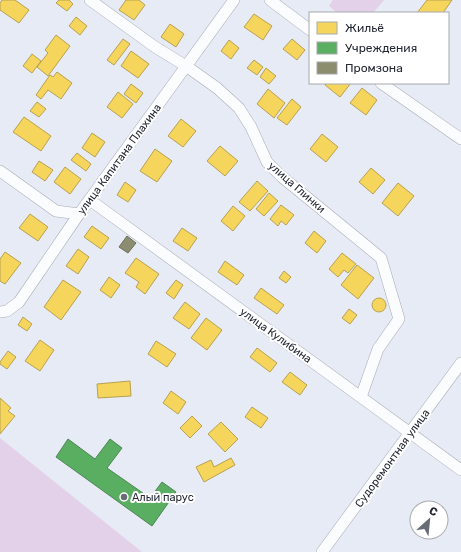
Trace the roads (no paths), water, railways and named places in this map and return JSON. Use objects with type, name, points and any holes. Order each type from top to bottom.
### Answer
[{"type":"street","name":"улица Глинки","points":[[90,0],[155,47],[186,66],[217,88],[239,108],[251,127],[267,162],[282,177],[380,258],[399,319],[378,350],[361,397]]},
{"type":"street","name":"улица Капитана Плахина","points":[[0,312],[7,311],[19,302],[79,214],[234,0]]},
{"type":"street","points":[[270,0],[309,29]]},
{"type":"street","points":[[382,84],[461,139]]},
{"type":"street","points":[[0,171],[56,211],[79,214]]},
{"type":"street","name":"улица Кулибина","points":[[90,200],[461,470]]},
{"type":"street","name":"Судоремонтная улица","points":[[322,552],[461,363]]},
{"type":"place","name":"Алый парус","points":[[124,497]]}]
